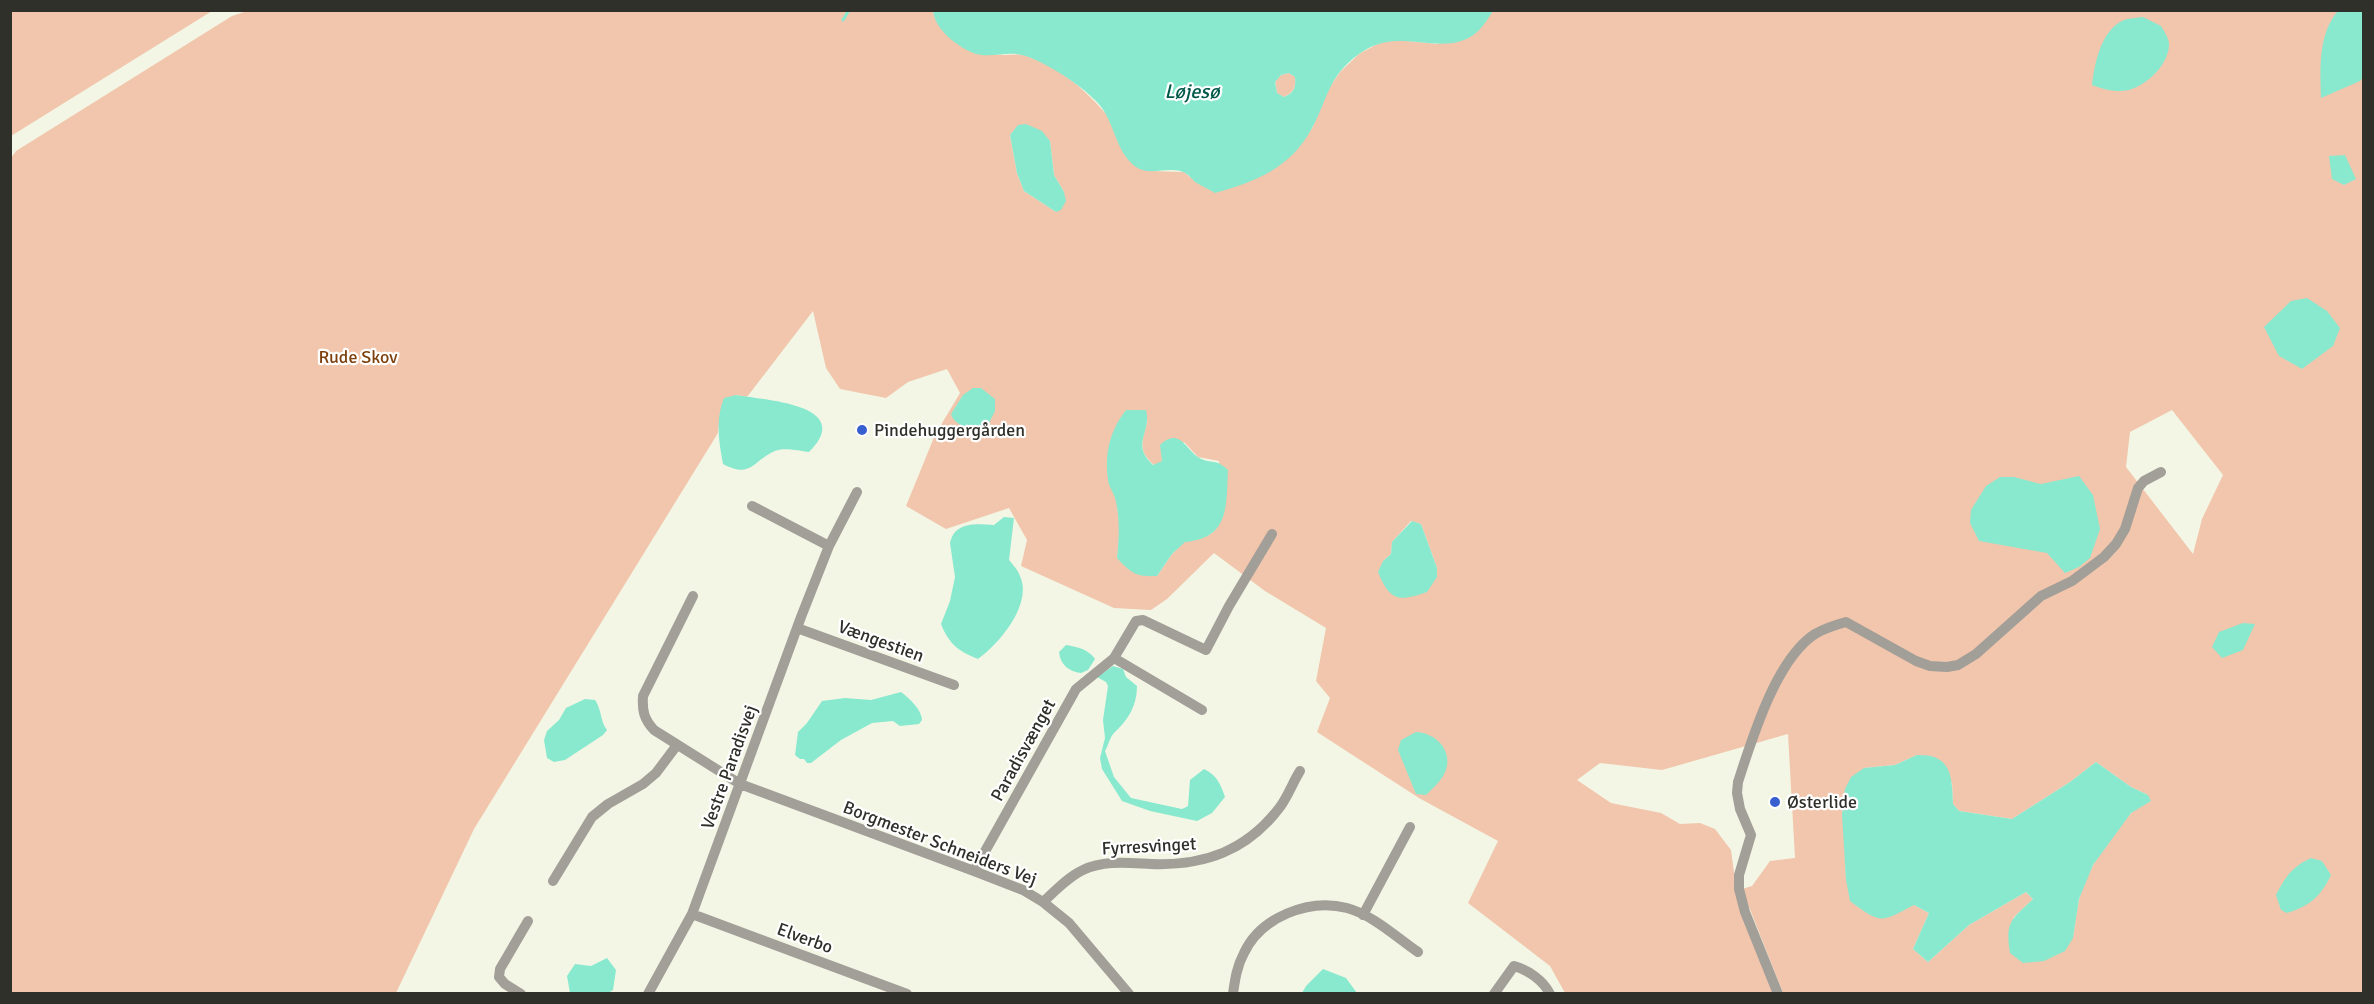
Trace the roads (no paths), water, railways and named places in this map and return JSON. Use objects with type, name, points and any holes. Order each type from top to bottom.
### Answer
[{"type":"street","points":[[1778,993],[1745,912],[1739,889],[1739,875],[1751,835],[1740,809],[1737,793],[1748,751],[1761,716],[1780,678],[1799,648],[1814,635],[1846,622],[1916,661],[1930,666],[1958,665],[1976,654],[2041,596],[2072,581],[2104,557],[2116,544],[2125,529],[2138,488],[2144,481],[2161,472]]},
{"type":"street","name":"Vestre Paradisvej","points":[[650,993],[692,914],[829,546],[857,492]]},
{"type":"street","points":[[752,506],[829,546]]},
{"type":"street","name":"Paradisvænget","points":[[974,871],[1076,689],[1114,658],[1136,621],[1143,620],[1206,650],[1272,534]]},
{"type":"street","name":"Borgmester Schneiders Vej","points":[[693,596],[643,696],[642,710],[646,721],[654,730],[740,784],[1023,890],[1043,902],[1069,923],[1129,993]]},
{"type":"street","name":"Vængestien","points":[[797,628],[954,685]]},
{"type":"street","points":[[1114,658],[1202,710]]},
{"type":"street","points":[[553,881],[592,818],[608,804],[643,784],[656,773],[676,745]]},
{"type":"street","name":"Fyrresvinget","points":[[1043,902],[1073,876],[1096,865],[1112,863],[1172,865],[1200,862],[1226,852],[1248,839],[1266,823],[1281,806],[1300,771]]},
{"type":"street","points":[[1363,915],[1410,827]]},
{"type":"street","points":[[1233,993],[1237,969],[1245,950],[1273,921],[1292,911],[1310,906],[1337,907],[1363,915],[1418,952]]},
{"type":"street","name":"Elverbo","points":[[692,914],[907,993]]},
{"type":"street","points":[[521,993],[505,984],[499,977],[500,969],[528,921]]},
{"type":"street","points":[[1494,993],[1514,966],[1526,969],[1546,986],[1550,993]]},
{"type":"water","name":"Løjesø","points":[[933,10],[1493,11],[1477,32],[1459,42],[1438,44],[1392,41],[1377,44],[1363,51],[1340,71],[1329,89],[1311,130],[1293,154],[1270,172],[1244,184],[1215,193],[1179,171],[1147,171],[1136,167],[1121,148],[1104,111],[1079,86],[1043,63],[1022,55],[982,55],[969,51],[955,43],[938,25]],"holes":[[[1289,73],[1295,77],[1295,87],[1290,94],[1284,97],[1277,93],[1275,82],[1281,75]]]},
{"type":"water","points":[[2339,10],[2363,11],[2363,77],[2360,81],[2321,98],[2324,40],[2332,19]]},
{"type":"water","points":[[2143,17],[2161,26],[2168,39],[2168,51],[2162,65],[2150,78],[2129,90],[2114,91],[2092,85],[2100,48],[2110,31],[2124,20]]},
{"type":"water","points":[[1026,124],[1042,131],[1050,141],[1054,175],[1064,192],[1066,201],[1061,210],[1056,212],[1024,191],[1017,173],[1010,135],[1018,125]]},
{"type":"water","points":[[2345,155],[2356,179],[2344,185],[2332,179],[2329,156]]},
{"type":"water","points":[[2307,298],[2327,311],[2340,328],[2333,346],[2302,369],[2279,356],[2264,327],[2291,301]]},
{"type":"water","points":[[973,388],[981,388],[995,399],[995,411],[988,425],[976,430],[964,427],[951,414],[963,395]]},
{"type":"water","points":[[736,395],[800,407],[814,414],[822,424],[821,436],[809,452],[778,450],[751,467],[740,470],[723,464],[719,439],[719,414],[724,398]]},
{"type":"water","points":[[1126,410],[1146,410],[1147,418],[1142,444],[1146,458],[1153,465],[1162,461],[1160,445],[1172,438],[1181,441],[1202,459],[1219,464],[1228,470],[1225,508],[1218,527],[1200,539],[1185,542],[1172,554],[1157,576],[1134,573],[1117,558],[1118,516],[1109,483],[1107,461],[1112,434]]},
{"type":"water","points":[[2079,476],[2093,495],[2100,529],[2090,558],[2079,567],[2065,573],[2047,553],[1979,541],[1970,523],[1971,510],[1986,486],[2000,477],[2014,477],[2041,484]]},
{"type":"water","points":[[1004,517],[1014,518],[1009,560],[1020,576],[1023,587],[1022,599],[1018,611],[1004,634],[978,659],[955,646],[947,637],[941,624],[950,601],[955,577],[950,543],[962,527],[974,524],[994,525]]},
{"type":"water","points":[[1412,521],[1421,524],[1437,568],[1437,577],[1427,592],[1409,597],[1396,597],[1387,589],[1378,572],[1383,561],[1391,554],[1392,542]]},
{"type":"water","points":[[2243,623],[2255,624],[2243,650],[2222,658],[2212,647],[2219,632]]},
{"type":"water","points":[[1066,645],[1082,649],[1095,659],[1088,670],[1081,673],[1063,664],[1059,652]]},
{"type":"water","points":[[1113,666],[1123,669],[1126,677],[1137,686],[1131,712],[1113,735],[1105,751],[1114,777],[1131,798],[1182,809],[1188,806],[1190,780],[1204,769],[1218,781],[1225,797],[1212,813],[1197,821],[1150,811],[1122,801],[1102,769],[1100,758],[1105,738],[1103,720],[1108,686],[1106,682],[1097,677]]},
{"type":"water","points":[[901,692],[920,712],[922,720],[919,724],[900,726],[893,721],[872,723],[841,740],[811,763],[795,755],[798,732],[822,701],[845,698],[871,700]]},
{"type":"water","points":[[585,699],[595,700],[607,730],[565,760],[554,762],[547,758],[544,740],[547,731],[559,720],[566,708]]},
{"type":"water","points":[[1416,732],[1431,736],[1443,746],[1446,753],[1446,768],[1443,776],[1426,795],[1416,794],[1398,750],[1401,740]]},
{"type":"water","points":[[1917,755],[1937,758],[1943,762],[1950,775],[1953,804],[1959,811],[2012,819],[2070,782],[2096,762],[2131,787],[2148,795],[2151,801],[2131,813],[2093,865],[2079,899],[2073,938],[2065,951],[2044,961],[2023,963],[2010,953],[2008,934],[2011,922],[2033,899],[2026,892],[1969,925],[1928,962],[1913,949],[1929,913],[1914,905],[1887,918],[1881,918],[1868,914],[1850,901],[1846,880],[1842,815],[1845,789],[1851,777],[1864,768],[1895,765]]},
{"type":"water","points":[[2311,858],[2322,861],[2331,875],[2327,882],[2319,894],[2302,907],[2287,913],[2281,910],[2276,895],[2290,873]]},
{"type":"water","points":[[607,958],[616,970],[613,990],[608,993],[570,993],[567,976],[575,964],[591,966]]},
{"type":"water","points":[[1323,969],[1346,978],[1357,993],[1302,993]]},
{"type":"waterway","points":[[843,20],[849,10]]},
{"type":"place","name":"Pindehuggergården","points":[[862,430]]},
{"type":"place","name":"Østerlide","points":[[1775,802]]},
{"type":"park label","name":"Rude Skov","points":[[358,357]]}]
